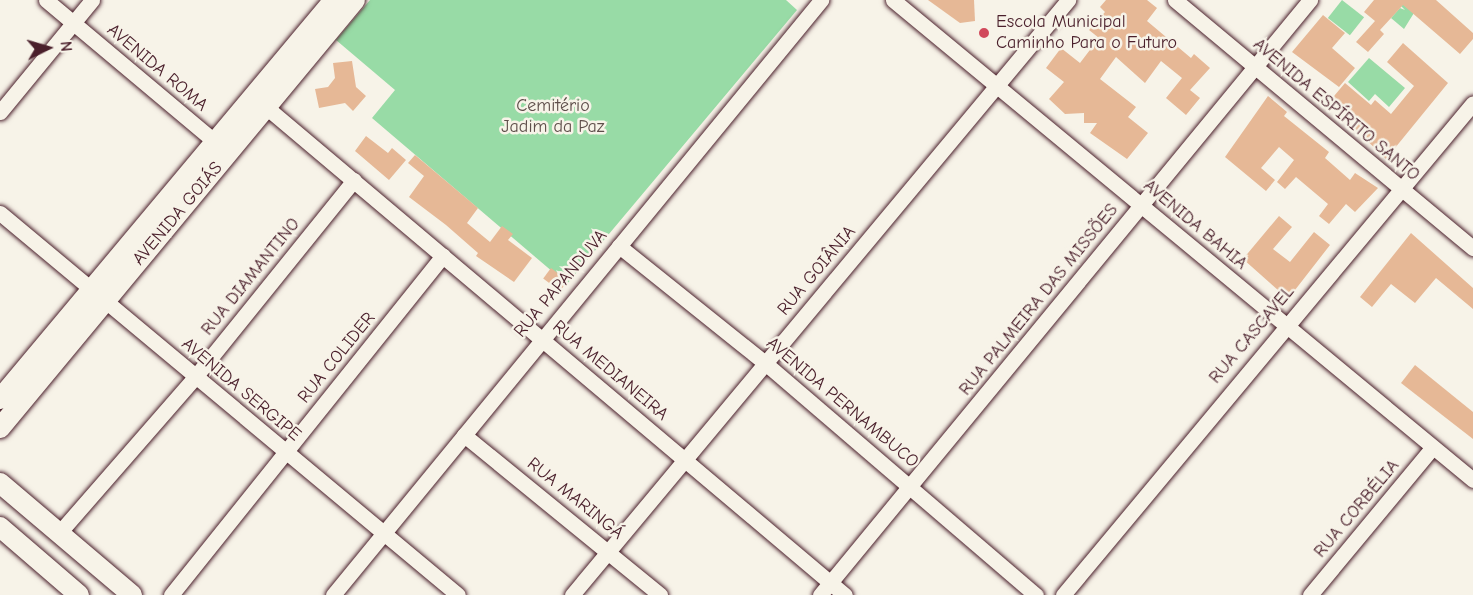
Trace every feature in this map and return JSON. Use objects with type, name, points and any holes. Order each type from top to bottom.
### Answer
[{"type":"main road","name":"AVENIDA GOIÁS","points":[[0,399],[98,296],[266,107],[355,0]]},
{"type":"main road","name":"AVENIDA GOIÁS","points":[[0,428],[215,142],[328,2]]},
{"type":"main road","points":[[0,483],[132,595]]},
{"type":"main road","points":[[0,527],[62,588],[79,595]]},
{"type":"street","name":"AVENIDA ROMA","points":[[46,0],[215,142]]},
{"type":"street","points":[[0,111],[92,0]]},
{"type":"street","name":"RUA PAPANDUVA","points":[[333,595],[540,338],[619,246],[821,0]]},
{"type":"street","name":"AVENIDA BAHIA","points":[[893,0],[998,84],[1284,326],[1473,480]]},
{"type":"street","name":"RUA GOIÂNIA","points":[[572,595],[1068,0]]},
{"type":"street","name":"AVENIDA ESPÍRITO SANTO","points":[[1175,0],[1473,248]]},
{"type":"street","name":"RUA PALMEIRA DAS MISSÕES","points":[[820,595],[1310,0]]},
{"type":"street","name":"RUA CASCAVEL","points":[[1063,595],[1284,326],[1473,103]]},
{"type":"street","name":"RUA MEDIANEIRA","points":[[266,107],[845,595]]},
{"type":"street","name":"RUA DIAMANTINO","points":[[60,533],[195,377],[354,180]]},
{"type":"street","name":"AVENIDA SERGIPE","points":[[0,213],[458,595]]},
{"type":"street","name":"AVENIDA PERNAMBUCO","points":[[619,246],[765,363],[1036,595]]},
{"type":"street","name":"RUA COLIDER","points":[[171,595],[443,256]]},
{"type":"street","name":"RUA MARINGÁ","points":[[464,435],[609,550],[660,595]]},
{"type":"street","name":"RUA CORBÉLIA","points":[[1310,595],[1433,447]]},
{"type":"green space","name":"Cemitério Jadim da Paz","points":[[370,0],[786,0],[797,10],[567,284],[372,118],[395,90],[336,40]]},
{"type":"green space","points":[[1342,0],[1364,17],[1350,35],[1328,18]]},
{"type":"green space","points":[[1407,0],[1422,0],[1404,29],[1391,18],[1400,8],[1405,10],[1401,6]]},
{"type":"green space","points":[[1369,58],[1405,88],[1389,107],[1375,94],[1369,101],[1348,82]]},
{"type":"building","points":[[928,0],[974,0],[975,21],[960,23]]},
{"type":"building","points":[[1106,0],[1147,0],[1157,8],[1147,21],[1191,58],[1194,54],[1210,68],[1190,90],[1200,98],[1186,115],[1166,98],[1182,78],[1161,61],[1145,83],[1116,57],[1100,79],[1136,107],[1128,117],[1148,133],[1127,159],[1090,133],[1097,123],[1084,123],[1084,113],[1065,114],[1049,99],[1064,82],[1046,68],[1061,48],[1080,63],[1099,38],[1089,30],[1105,12],[1100,7]]},
{"type":"building","points":[[1374,0],[1436,0],[1473,33],[1473,39],[1460,54],[1403,5],[1380,30],[1384,34],[1368,52],[1356,42],[1375,21],[1364,12]]},
{"type":"building","points":[[1323,15],[1345,33],[1332,48],[1355,68],[1339,87],[1292,52]]},
{"type":"building","points":[[1403,43],[1448,83],[1386,159],[1353,127],[1356,124],[1329,102],[1345,83],[1371,105],[1375,100],[1391,114],[1414,86],[1387,62]]},
{"type":"building","points":[[352,61],[356,87],[366,96],[353,111],[345,103],[319,108],[315,89],[328,87],[335,78],[333,63]]},
{"type":"building","points":[[1268,96],[1287,112],[1284,116],[1329,152],[1325,158],[1350,180],[1355,173],[1378,188],[1355,212],[1346,204],[1329,224],[1319,216],[1328,204],[1296,177],[1285,189],[1277,182],[1294,160],[1279,147],[1261,168],[1275,180],[1266,191],[1225,157]]},
{"type":"building","points":[[366,136],[388,153],[392,148],[406,160],[389,180],[355,151]]},
{"type":"building","points":[[415,155],[478,208],[467,223],[490,242],[502,226],[513,234],[508,240],[532,258],[514,282],[476,256],[478,253],[409,197],[424,176],[408,163]]},
{"type":"building","points":[[1279,216],[1292,227],[1273,249],[1290,262],[1314,232],[1330,245],[1288,299],[1243,259]]},
{"type":"building","points":[[1411,233],[1473,288],[1473,309],[1436,278],[1415,303],[1391,284],[1372,307],[1360,297]]},
{"type":"building","points":[[551,268],[568,281],[560,291],[543,278]]},
{"type":"building","points":[[1415,365],[1473,412],[1473,439],[1401,383]]},
{"type":"place","name":"Escola Municipal Caminho Para o Futuro","points":[[984,33]]}]
